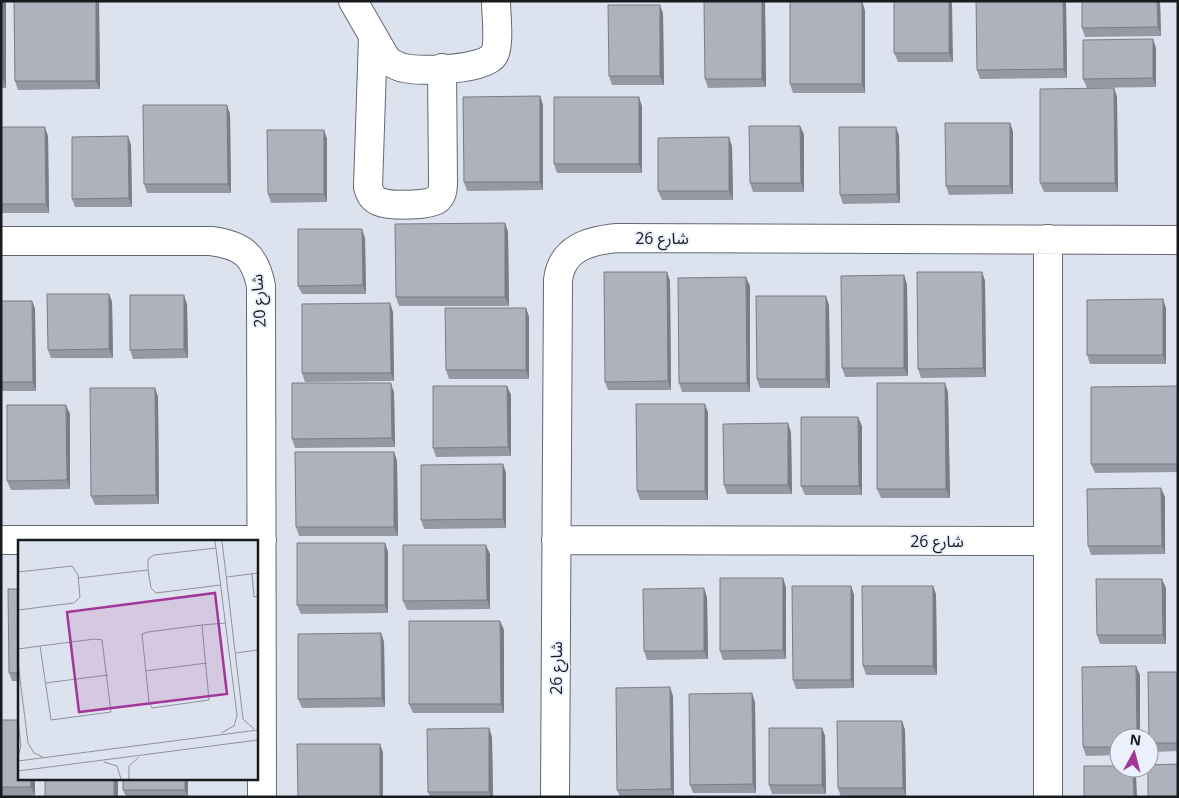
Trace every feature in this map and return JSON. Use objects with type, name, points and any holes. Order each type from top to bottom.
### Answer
[{"type":"street","points":[[353,1],[372,37],[387,60],[394,65],[410,69],[484,64],[494,56],[496,48],[496,1]]},
{"type":"street","points":[[372,37],[368,187],[372,197],[381,203],[425,204],[433,202],[441,195],[443,180],[442,68]]},
{"type":"street","name":"شارع 26","points":[[555,797],[558,280],[564,260],[580,246],[590,241],[617,238],[1178,240]]},
{"type":"street","points":[[1048,239],[1048,797]]},
{"type":"street","name":"شارع 20","points":[[1,241],[197,240],[232,245],[248,254],[257,268],[261,286],[262,797]]},
{"type":"street","points":[[1,540],[262,540]]},
{"type":"street","name":"شارع 26","points":[[556,540],[1048,541]]},
{"type":"building","points":[[2,1],[3,79],[1,79]]},
{"type":"building","points":[[14,1],[96,1],[96,81],[15,81]]},
{"type":"building","points":[[704,1],[762,1],[762,79],[705,79]]},
{"type":"building","points":[[790,1],[862,1],[862,84],[790,84]]},
{"type":"building","points":[[894,1],[949,1],[949,53],[894,53]]},
{"type":"building","points":[[976,1],[1063,1],[1064,69],[977,70]]},
{"type":"building","points":[[1082,1],[1157,1],[1158,27],[1082,28]]},
{"type":"building","points":[[608,5],[660,5],[660,76],[609,76]]},
{"type":"building","points":[[1153,39],[1153,78],[1083,79],[1083,40]]},
{"type":"building","points":[[1114,88],[1115,183],[1040,183],[1040,89]]},
{"type":"building","points":[[540,96],[540,182],[464,182],[463,97]]},
{"type":"building","points":[[554,97],[639,97],[639,164],[554,164]]},
{"type":"building","points":[[143,105],[227,105],[228,184],[144,184]]},
{"type":"building","points":[[945,123],[1010,123],[1010,186],[946,186]]},
{"type":"building","points":[[749,126],[800,126],[801,183],[750,183]]},
{"type":"building","points":[[1,127],[45,127],[46,204],[1,204]]},
{"type":"building","points":[[839,127],[896,127],[897,194],[840,195]]},
{"type":"building","points":[[267,130],[324,130],[324,194],[268,194]]},
{"type":"building","points":[[128,136],[129,198],[72,199],[72,137]]},
{"type":"building","points":[[729,137],[729,191],[658,191],[658,138]]},
{"type":"building","points":[[505,223],[505,297],[396,297],[395,224]]},
{"type":"building","points":[[298,229],[362,229],[363,285],[298,286]]},
{"type":"building","points":[[604,272],[667,272],[668,381],[605,382]]},
{"type":"building","points":[[917,272],[982,272],[983,368],[918,369]]},
{"type":"building","points":[[904,275],[904,368],[842,368],[841,276]]},
{"type":"building","points":[[746,277],[747,383],[679,383],[678,278]]},
{"type":"building","points":[[47,294],[109,294],[109,349],[48,350]]},
{"type":"building","points":[[130,295],[184,295],[184,349],[130,350]]},
{"type":"building","points":[[756,296],[826,296],[826,379],[757,379]]},
{"type":"building","points":[[1163,299],[1163,355],[1087,355],[1087,300]]},
{"type":"building","points":[[1,301],[32,301],[33,382],[1,382]]},
{"type":"building","points":[[390,303],[391,373],[302,373],[302,304]]},
{"type":"building","points":[[445,308],[526,308],[526,370],[446,370]]},
{"type":"building","points":[[292,383],[391,383],[392,438],[292,439]]},
{"type":"building","points":[[877,383],[945,383],[946,489],[877,489]]},
{"type":"building","points":[[433,386],[507,386],[508,447],[433,448]]},
{"type":"building","points":[[1178,386],[1178,464],[1091,464],[1091,387]]},
{"type":"building","points":[[90,388],[155,388],[156,495],[91,496]]},
{"type":"building","points":[[636,404],[705,404],[705,491],[637,491]]},
{"type":"building","points":[[7,405],[66,405],[67,480],[7,481]]},
{"type":"building","points":[[801,417],[858,417],[859,486],[801,486]]},
{"type":"building","points":[[788,423],[788,485],[724,485],[723,424]]},
{"type":"building","points":[[295,452],[394,452],[394,527],[296,527]]},
{"type":"building","points":[[503,464],[503,519],[421,520],[421,465]]},
{"type":"building","points":[[1161,488],[1162,546],[1088,546],[1087,489]]},
{"type":"building","points":[[297,543],[385,543],[385,605],[297,605]]},
{"type":"building","points":[[403,545],[486,545],[487,600],[403,601]]},
{"type":"building","points":[[720,578],[783,578],[783,650],[720,651]]},
{"type":"building","points":[[1096,579],[1162,579],[1163,635],[1097,635]]},
{"type":"building","points":[[792,586],[851,586],[851,680],[793,680]]},
{"type":"building","points":[[862,586],[933,586],[933,666],[863,666]]},
{"type":"building","points":[[704,588],[704,651],[644,651],[643,589]]},
{"type":"building","points":[[8,589],[18,589],[18,673],[9,673]]},
{"type":"building","points":[[409,621],[500,621],[501,704],[409,704]]},
{"type":"building","points":[[381,633],[382,698],[298,699],[298,634]]},
{"type":"building","points":[[1136,666],[1137,728],[1109,728],[1109,747],[1083,747],[1082,667]]},
{"type":"building","points":[[1148,672],[1178,672],[1178,743],[1159,743],[1159,728],[1149,728]]},
{"type":"building","points":[[670,687],[671,789],[617,790],[616,688]]},
{"type":"building","points":[[752,693],[753,784],[690,785],[689,694]]},
{"type":"building","points":[[1,720],[18,720],[18,780],[31,780],[31,787],[1,787]]},
{"type":"building","points":[[837,721],[902,721],[903,788],[838,788]]},
{"type":"building","points":[[489,728],[489,792],[428,792],[427,729]]},
{"type":"building","points":[[769,728],[822,728],[822,785],[769,785]]},
{"type":"building","points":[[297,744],[380,744],[380,797],[298,797]]},
{"type":"building","points":[[1178,764],[1178,797],[1148,797],[1148,778],[1159,778],[1159,765]]},
{"type":"building","points":[[1084,766],[1109,766],[1109,778],[1133,778],[1134,797],[1084,797]]},
{"type":"building","points":[[45,780],[114,780],[114,797],[45,797]]},
{"type":"building","points":[[123,780],[185,780],[185,790],[123,790]]}]
